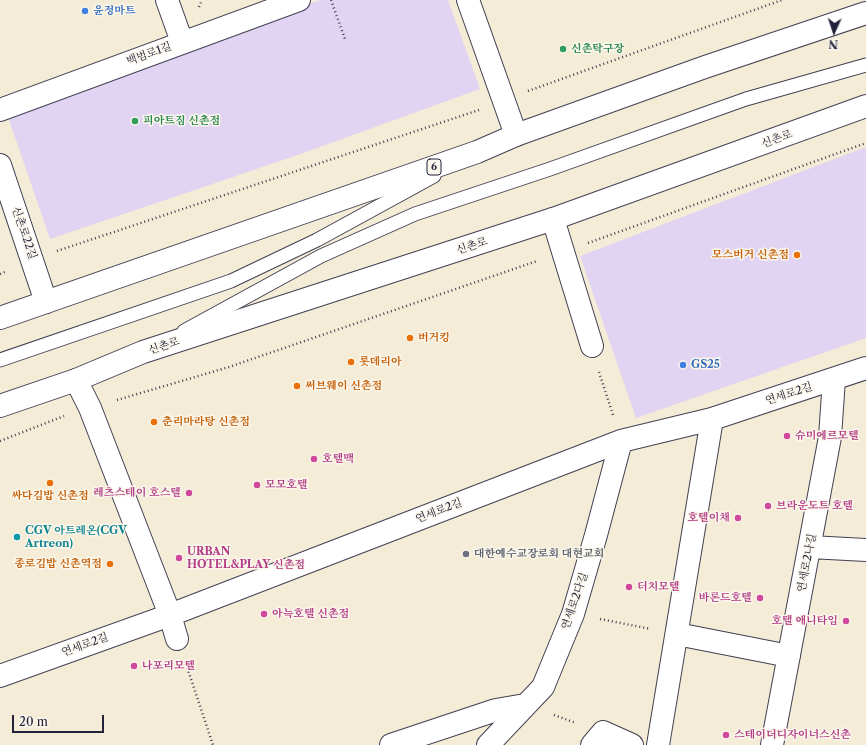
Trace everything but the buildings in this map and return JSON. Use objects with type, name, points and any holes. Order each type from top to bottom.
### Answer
[{"type":"street","points":[[167,0],[182,42]]},
{"type":"street","name":"백범로1길","points":[[0,110],[299,0]]},
{"type":"street","points":[[468,0],[516,135]]},
{"type":"street","name":"6","points":[[0,318],[477,152],[516,135],[705,67],[866,13]]},
{"type":"street","name":"신촌로","points":[[0,406],[76,380],[143,352],[553,219],[866,106]]},
{"type":"street","name":"신촌로22길","points":[[0,165],[46,302]]},
{"type":"street","points":[[553,219],[592,346]]},
{"type":"street","name":"연세로2길","points":[[0,676],[170,615],[621,441],[712,419],[866,368]]},
{"type":"street","name":"연세로2나길","points":[[772,745],[830,436],[834,379]]},
{"type":"street","points":[[76,380],[90,408],[170,615],[177,639]]},
{"type":"street","points":[[658,745],[712,419]]},
{"type":"street","name":"연세로2다길","points":[[488,745],[543,687],[573,614],[621,441]]},
{"type":"street","points":[[810,547],[866,550]]},
{"type":"street","points":[[677,634],[789,656]]},
{"type":"street","points":[[391,745],[496,710],[525,705]]},
{"type":"street","points":[[598,739],[632,745]]},
{"type":"lane","points":[[143,352],[321,256],[415,214],[550,169],[746,99],[866,65]]},
{"type":"lane","points":[[0,360],[231,281],[317,240],[477,152]]},
{"type":"path","points":[[331,0],[346,39]]},
{"type":"path","points":[[520,94],[782,0]]},
{"type":"path","points":[[52,253],[484,108]]},
{"type":"path","points":[[585,244],[866,143]]},
{"type":"path","points":[[111,401],[229,367],[542,260]]},
{"type":"path","points":[[592,346],[621,441]]},
{"type":"path","points":[[0,441],[66,415]]},
{"type":"path","points":[[573,614],[677,634]]},
{"type":"path","points":[[177,639],[213,745]]},
{"type":"path","points":[[525,705],[598,739]]},
{"type":"shaded area","points":[[320,0],[448,0],[480,89],[295,156],[50,239],[7,114]]},
{"type":"shaded area","points":[[866,147],[866,338],[636,418],[580,256]]},
{"type":"place","name":"윤정마트","points":[[85,11]]},
{"type":"place","name":"신촌탁구장","points":[[563,49]]},
{"type":"place","name":"피아트짐 신촌점","points":[[135,121]]},
{"type":"place","name":"모스버거 신촌점","points":[[797,255]]},
{"type":"place","name":"버거킹","points":[[410,338]]},
{"type":"place","name":"롯데리아","points":[[351,362]]},
{"type":"place","name":"GS25","points":[[683,365]]},
{"type":"place","name":"써브웨이 신촌점","points":[[297,386]]},
{"type":"place","name":"춘리마라탕 신촌점","points":[[154,422]]},
{"type":"place","name":"슈미에르모텔","points":[[787,436]]},
{"type":"place","name":"호텔맥","points":[[314,459]]},
{"type":"place","name":"싸다김밥 신촌점","points":[[50,483]]},
{"type":"place","name":"모모호텔","points":[[257,485]]},
{"type":"place","name":"레츠스테이 호스텔","points":[[189,493]]},
{"type":"place","name":"브라운도트 호텔","points":[[768,506]]},
{"type":"place","name":"호텔이채","points":[[738,518]]},
{"type":"place","name":"CGV 아트레온(CGV Artreon)","points":[[17,537]]},
{"type":"place","name":"대한예수교장로회 대현교회","points":[[466,554]]},
{"type":"place","name":"URBAN HOTEL&PLAY 신촌점","points":[[179,558]]},
{"type":"place","name":"종로김밥 신촌역점","points":[[110,564]]},
{"type":"place","name":"터치모텔","points":[[629,587]]},
{"type":"place","name":"바론드호텔","points":[[760,598]]},
{"type":"place","name":"아늑호텔 신촌점","points":[[264,614]]},
{"type":"place","name":"호텔 애니타임","points":[[846,621]]},
{"type":"place","name":"나포리모텔","points":[[134,666]]},
{"type":"place","name":"스테이더디자이너스신촌","points":[[726,735]]}]
